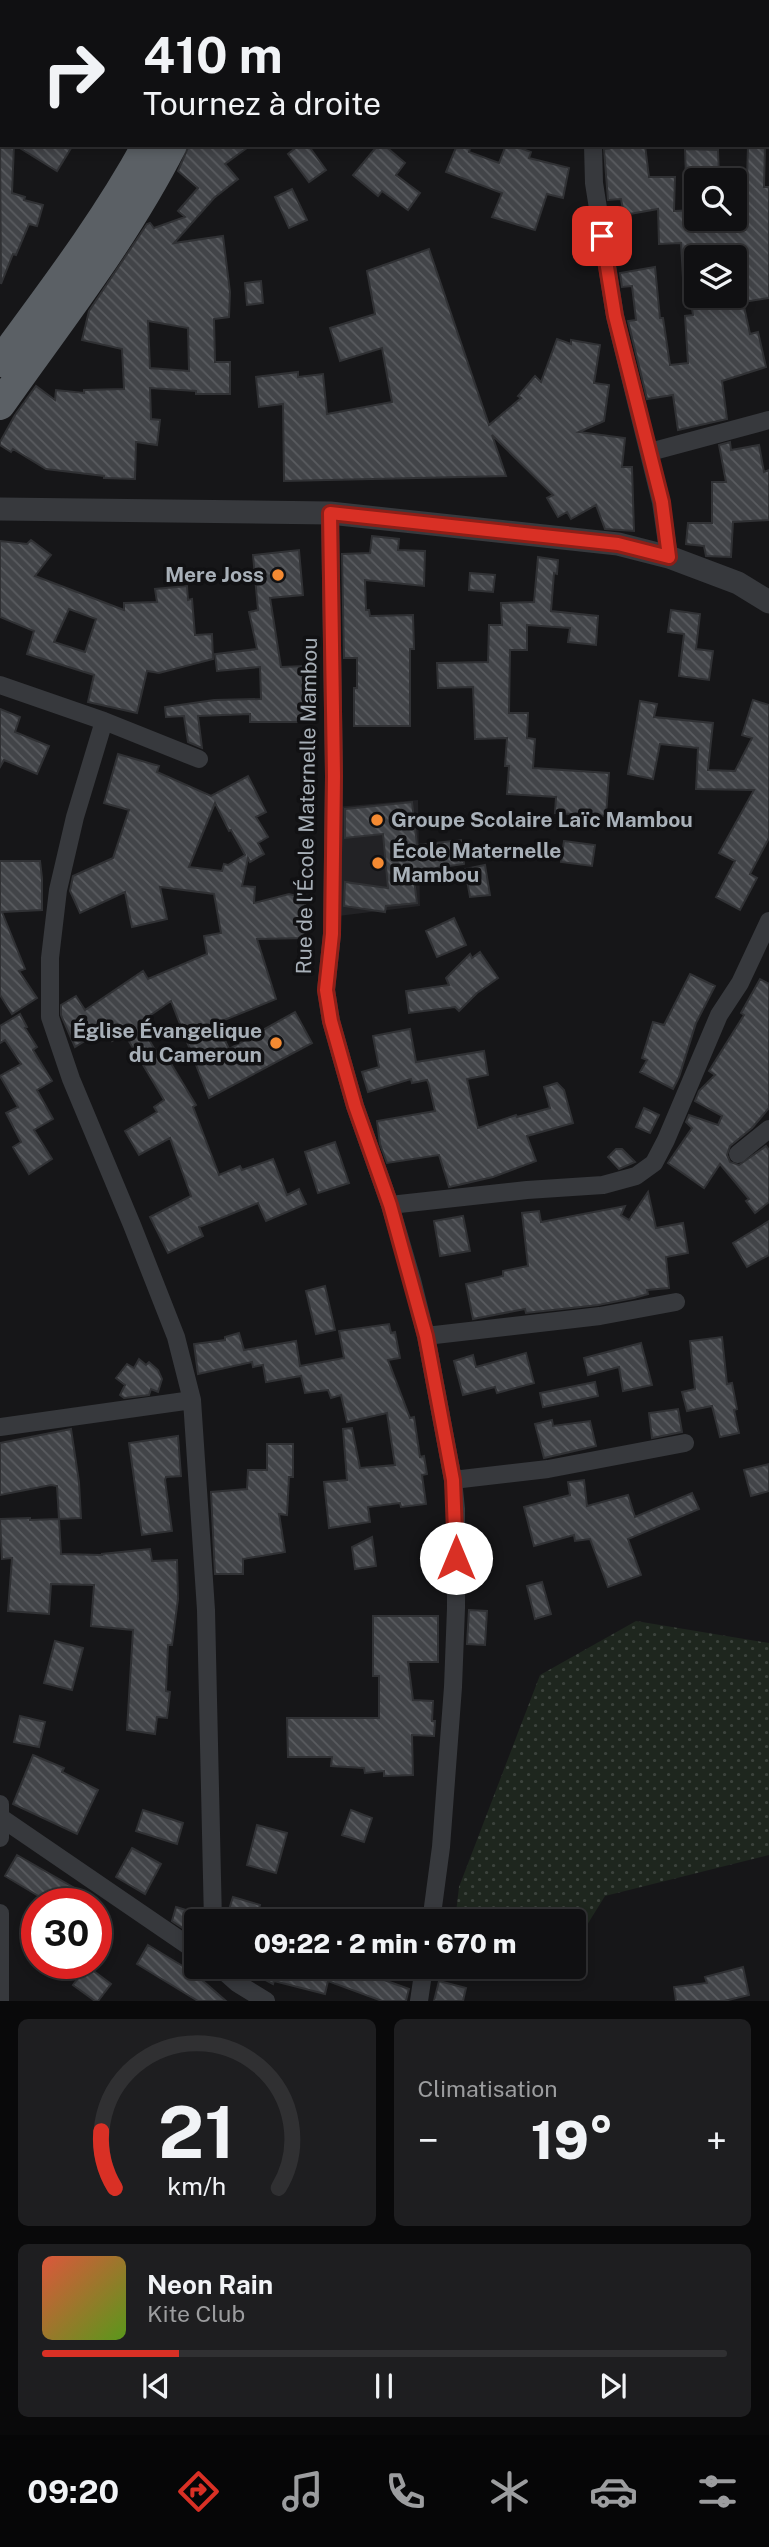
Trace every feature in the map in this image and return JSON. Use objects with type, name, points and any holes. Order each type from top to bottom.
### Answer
[{"type":"highway","points":[[0,405],[8,371],[121,193],[146,147]]},
{"type":"highway","points":[[8,371],[118,236],[171,147]]},
{"type":"street","points":[[593,147],[594,183],[615,316],[662,502],[669,557]]},
{"type":"street","points":[[650,452],[769,420]]},
{"type":"street","points":[[0,509],[330,513],[618,544],[669,557],[738,583],[769,602]]},
{"type":"street","name":"Rue de l'École Maternelle Mambou","points":[[330,513],[334,776],[332,934],[326,990],[331,1021],[355,1106],[390,1205],[426,1336],[456,1509],[453,1687],[441,1847],[433,1909]]},
{"type":"street","points":[[0,685],[104,720],[199,759]]},
{"type":"street","points":[[104,720],[75,817],[58,890],[50,958],[50,1017],[71,1079],[176,1337],[192,1400],[206,1610],[213,1909]]},
{"type":"street","points":[[390,1205],[527,1190],[603,1185],[636,1176],[654,1163],[719,1015],[740,983],[769,921]]},
{"type":"street","points":[[738,1154],[769,1129]]},
{"type":"street","points":[[426,1336],[600,1316],[676,1302]]},
{"type":"street","points":[[0,1427],[192,1400]]},
{"type":"street","points":[[453,1480],[548,1469],[685,1443]]},
{"type":"street","points":[[0,1804],[0,1838]]},
{"type":"street","points":[[0,1817],[184,1943]]},
{"type":"street","points":[[0,1913],[2,2001]]},
{"type":"street","points":[[232,1979],[266,2001]]},
{"type":"street","points":[[419,2001],[422,1979]]},
{"type":"shaded area","name":"École Maternelle Mambou","points":[[418,800],[420,906],[338,916],[336,807]]},
{"type":"shaded area","points":[[636,1621],[769,1643],[769,1855],[605,1896],[586,1927],[586,1909],[456,1909],[459,1887],[540,1675]]},
{"type":"building","points":[[0,147],[14,147],[12,193],[25,197],[24,200],[43,205],[37,226],[29,224],[1,284]]},
{"type":"building","points":[[18,147],[72,147],[57,171]]},
{"type":"building","points":[[188,147],[248,147],[225,164],[238,179],[214,198],[174,243],[223,236],[230,292],[229,317],[214,319],[215,362],[230,362],[230,394],[196,394],[196,391],[150,388],[151,419],[160,420],[157,445],[136,442],[135,479],[104,478],[46,469],[13,449],[11,452],[0,445],[15,415],[36,386],[55,400],[56,390],[84,393],[84,390],[124,389],[122,349],[82,340],[89,311],[147,224],[150,223],[154,228],[185,217],[178,211],[198,188],[178,171]],"holes":[[[148,321],[188,328],[189,371],[150,368]]]},
{"type":"building","points":[[297,147],[309,147],[326,170],[309,182],[288,154]]},
{"type":"building","points":[[376,147],[386,147],[405,163],[396,175],[420,193],[408,210],[382,191],[378,196],[353,175]]},
{"type":"building","points":[[456,147],[470,147],[469,152],[499,163],[505,147],[520,147],[531,152],[529,158],[569,168],[563,198],[547,194],[535,230],[492,217],[502,193],[446,172]]},
{"type":"building","points":[[645,147],[649,177],[675,177],[674,211],[684,211],[684,231],[747,231],[748,147],[765,147],[764,187],[769,187],[769,298],[747,301],[747,245],[684,245],[683,278],[681,243],[659,244],[658,209],[624,215],[621,199],[608,200],[604,149]]},
{"type":"building","points":[[685,149],[718,150],[719,168],[686,168]]},
{"type":"building","points":[[292,189],[307,220],[289,228],[275,197]]},
{"type":"building","points":[[429,249],[489,425],[521,398],[518,396],[535,376],[541,382],[557,339],[571,344],[571,340],[600,345],[594,383],[609,385],[604,421],[579,432],[625,438],[622,467],[632,467],[634,531],[605,529],[596,505],[571,519],[567,512],[558,517],[547,498],[553,495],[492,435],[506,476],[284,481],[283,404],[259,407],[256,377],[298,372],[298,377],[323,374],[327,414],[392,402],[382,348],[340,361],[330,328],[375,314],[367,271]]},
{"type":"building","points":[[655,267],[660,318],[663,318],[670,365],[688,363],[685,316],[693,315],[692,308],[744,308],[750,334],[758,332],[766,367],[722,381],[727,419],[678,430],[673,395],[647,399],[628,321],[636,320],[632,286],[622,287],[620,273]]},
{"type":"building","points":[[261,281],[263,303],[247,305],[245,283]]},
{"type":"building","points":[[730,442],[731,450],[759,445],[764,472],[769,470],[769,520],[733,522],[731,557],[706,556],[704,546],[686,544],[688,523],[712,523],[712,482],[726,482],[719,445]]},
{"type":"building","points":[[372,536],[399,539],[398,550],[425,551],[424,586],[365,580],[366,610],[369,610],[370,616],[413,615],[410,726],[354,726],[357,658],[344,658],[342,554],[370,553]]},
{"type":"building","points":[[31,540],[51,555],[35,576],[124,610],[124,603],[157,602],[155,589],[187,586],[188,600],[192,599],[195,635],[212,634],[213,659],[159,673],[147,671],[137,713],[88,702],[94,675],[27,654],[34,631],[0,617],[0,541],[27,544]],"holes":[[[69,609],[96,619],[85,652],[54,642]]]},
{"type":"building","points":[[299,550],[303,595],[270,598],[281,667],[305,666],[306,722],[250,722],[250,714],[198,716],[202,748],[188,742],[184,716],[166,717],[165,707],[214,700],[261,699],[260,667],[217,671],[215,654],[257,649],[249,612],[258,610],[253,555]]},
{"type":"building","points":[[538,557],[558,560],[557,574],[554,573],[551,611],[598,616],[596,645],[568,642],[570,628],[527,625],[527,650],[510,650],[509,713],[528,713],[527,738],[535,739],[533,768],[609,773],[606,816],[555,813],[556,797],[507,794],[507,738],[475,739],[473,687],[438,688],[437,663],[488,662],[489,625],[502,625],[501,603],[534,602]]},
{"type":"building","points":[[470,573],[495,575],[493,592],[469,590]]},
{"type":"building","points":[[671,610],[700,614],[696,649],[713,651],[709,680],[679,676],[684,634],[668,632]]},
{"type":"building","points":[[753,700],[769,705],[769,838],[750,874],[757,878],[740,910],[716,897],[735,861],[719,853],[754,790],[696,789],[698,748],[660,744],[653,779],[628,774],[640,701],[657,704],[654,717],[713,723],[708,770],[735,771],[752,738],[742,735]]},
{"type":"building","points":[[0,709],[20,717],[15,732],[49,746],[37,774],[4,760],[0,767]]},
{"type":"building","points":[[118,754],[159,766],[157,772],[211,796],[248,776],[266,812],[256,817],[268,837],[258,843],[264,854],[250,862],[248,858],[242,886],[255,887],[254,903],[289,894],[305,898],[306,938],[257,939],[276,999],[217,1023],[229,1049],[295,1012],[312,1043],[209,1098],[171,1001],[139,1023],[161,1060],[167,1057],[196,1105],[193,1107],[219,1175],[240,1166],[242,1170],[273,1159],[287,1195],[299,1189],[306,1204],[266,1221],[258,1203],[199,1227],[203,1236],[168,1253],[150,1217],[191,1196],[170,1138],[139,1155],[125,1131],[157,1112],[154,1107],[164,1100],[124,1033],[112,1041],[104,1029],[75,1047],[61,1015],[61,1005],[76,996],[85,1010],[143,971],[148,979],[207,954],[204,936],[221,933],[214,894],[160,887],[167,919],[132,927],[125,892],[80,913],[70,891],[73,876],[113,858],[129,810],[104,803]],"holes":[[[215,803],[229,831],[231,830],[245,855],[228,865],[224,864],[222,871],[189,867]]]},
{"type":"building","points":[[412,802],[417,845],[461,840],[464,864],[413,871],[417,903],[386,906],[385,912],[344,906],[345,882],[388,888],[383,834],[345,838],[345,809]]},
{"type":"building","points":[[564,841],[595,845],[592,866],[561,862]]},
{"type":"building","points":[[0,861],[40,861],[42,878],[42,910],[2,912],[25,969],[19,971],[37,998],[12,1014],[0,995]]},
{"type":"building","points":[[485,865],[490,895],[470,897],[465,869]]},
{"type":"building","points":[[454,918],[466,945],[437,957],[426,931]]},
{"type":"building","points":[[480,952],[498,978],[477,993],[459,1011],[455,1007],[409,1013],[406,991],[449,985],[446,978],[470,954],[472,958]]},
{"type":"building","points":[[690,974],[715,986],[696,1023],[673,1089],[640,1072],[647,1060],[642,1058],[653,1022],[664,1025]]},
{"type":"building","points":[[760,979],[769,984],[769,1108],[752,1128],[730,1146],[727,1155],[730,1162],[739,1165],[766,1146],[769,1150],[769,1202],[755,1213],[746,1201],[749,1199],[720,1164],[704,1188],[668,1163],[692,1128],[686,1122],[689,1115],[718,1125],[722,1116],[695,1101],[699,1091],[715,1075],[709,1071],[744,1015],[741,1013]]},
{"type":"building","points":[[20,1014],[37,1047],[33,1050],[52,1081],[37,1090],[53,1119],[34,1130],[52,1159],[29,1174],[13,1147],[21,1142],[6,1113],[18,1107],[0,1076],[21,1064],[5,1040],[0,1043],[0,1026]]},
{"type":"building","points":[[410,1029],[416,1062],[484,1051],[488,1075],[467,1079],[478,1128],[516,1115],[517,1117],[550,1108],[544,1087],[557,1083],[564,1090],[573,1123],[527,1136],[536,1161],[493,1177],[449,1187],[439,1155],[387,1163],[380,1144],[377,1121],[435,1111],[429,1085],[427,1080],[412,1083],[411,1079],[368,1092],[362,1072],[379,1067],[373,1036]]},
{"type":"building","points":[[644,1108],[659,1115],[650,1133],[636,1127]]},
{"type":"building","points":[[335,1142],[349,1183],[318,1193],[305,1152]]},
{"type":"building","points":[[616,1149],[622,1149],[635,1162],[619,1169],[608,1157]]},
{"type":"building","points":[[648,1192],[656,1228],[683,1223],[688,1253],[666,1257],[669,1288],[647,1290],[648,1294],[598,1305],[526,1313],[525,1309],[473,1319],[466,1284],[503,1276],[503,1271],[528,1266],[522,1213],[539,1211],[541,1222],[625,1206],[621,1215],[629,1220]]},
{"type":"building","points":[[463,1216],[470,1251],[440,1256],[434,1221]]},
{"type":"building","points":[[769,1221],[769,1255],[747,1267],[733,1243]]},
{"type":"building","points":[[325,1286],[335,1330],[316,1334],[306,1291]]},
{"type":"building","points":[[389,1324],[391,1333],[395,1332],[400,1358],[388,1360],[410,1418],[414,1417],[420,1457],[424,1456],[427,1474],[422,1475],[426,1504],[401,1507],[400,1503],[368,1507],[370,1522],[329,1528],[324,1482],[347,1480],[343,1429],[352,1428],[360,1468],[395,1465],[387,1413],[347,1422],[341,1395],[331,1398],[328,1390],[305,1393],[301,1376],[266,1382],[263,1365],[253,1367],[252,1362],[198,1374],[194,1344],[225,1340],[225,1337],[239,1333],[244,1350],[296,1341],[300,1366],[344,1358],[339,1331]]},
{"type":"building","points":[[722,1337],[727,1384],[732,1383],[739,1433],[720,1437],[712,1406],[687,1411],[682,1392],[695,1389],[690,1341]]},
{"type":"building","points":[[641,1343],[652,1385],[623,1391],[619,1367],[588,1375],[584,1358]]},
{"type":"building","points":[[526,1353],[534,1383],[497,1393],[495,1387],[463,1395],[454,1361],[473,1355],[476,1367]]},
{"type":"building","points":[[139,1359],[146,1365],[149,1362],[158,1370],[162,1379],[158,1392],[151,1389],[149,1395],[124,1398],[120,1395],[125,1385],[116,1378],[127,1364],[134,1368]]},
{"type":"building","points":[[595,1382],[598,1396],[543,1407],[540,1393]]},
{"type":"building","points":[[678,1409],[682,1432],[652,1438],[649,1413]]},
{"type":"building","points":[[552,1420],[553,1426],[590,1421],[596,1446],[544,1458],[535,1424]]},
{"type":"building","points":[[71,1429],[81,1518],[59,1519],[57,1486],[0,1495],[0,1443]]},
{"type":"building","points":[[178,1436],[181,1476],[166,1477],[165,1480],[172,1531],[142,1535],[129,1443]]},
{"type":"building","points":[[267,1444],[293,1444],[293,1477],[289,1477],[287,1515],[279,1514],[285,1552],[243,1559],[243,1574],[215,1574],[211,1492],[247,1489],[248,1470],[267,1470]]},
{"type":"building","points":[[769,1464],[769,1491],[751,1496],[744,1470]]},
{"type":"building","points":[[584,1480],[587,1506],[628,1495],[635,1517],[692,1493],[699,1509],[628,1539],[641,1575],[608,1587],[590,1539],[575,1541],[574,1535],[534,1546],[524,1507],[570,1495],[568,1482]]},
{"type":"building","points":[[0,1519],[59,1519],[61,1554],[102,1555],[150,1549],[152,1561],[177,1560],[178,1599],[172,1645],[168,1645],[166,1691],[170,1692],[167,1718],[157,1717],[155,1734],[127,1730],[133,1630],[91,1626],[94,1585],[51,1584],[49,1614],[8,1611],[12,1558],[2,1559]]},
{"type":"building","points":[[372,1537],[376,1566],[355,1569],[352,1547]]},
{"type":"building","points":[[542,1582],[551,1614],[535,1619],[527,1586]]},
{"type":"building","points":[[469,1610],[487,1611],[485,1645],[467,1644]]},
{"type":"building","points":[[373,1616],[438,1616],[438,1662],[408,1662],[413,1700],[433,1701],[432,1721],[435,1721],[434,1736],[412,1735],[413,1775],[384,1776],[384,1771],[365,1773],[364,1768],[331,1766],[332,1757],[288,1757],[287,1718],[379,1718],[379,1676],[373,1676]]},
{"type":"building","points":[[55,1641],[83,1648],[72,1690],[44,1683]]},
{"type":"building","points":[[20,1716],[45,1722],[39,1747],[14,1742]]},
{"type":"building","points":[[33,1755],[64,1768],[62,1772],[98,1790],[77,1834],[13,1804]]},
{"type":"building","points":[[143,1810],[183,1823],[177,1844],[136,1831]]},
{"type":"building","points":[[351,1810],[372,1818],[364,1842],[342,1835]]},
{"type":"building","points":[[257,1825],[287,1833],[276,1873],[247,1865]]},
{"type":"building","points":[[132,1848],[161,1864],[145,1894],[116,1877]]},
{"type":"building","points":[[17,1855],[74,1888],[25,1888],[5,1876]]},
{"type":"building","points":[[233,1897],[260,1905],[259,1909],[229,1909]]},
{"type":"building","points":[[176,1907],[184,1909],[184,1929],[172,1921]]},
{"type":"building","points":[[148,1945],[184,1967],[184,1979],[201,1979],[226,2001],[198,2001],[137,1964]]},
{"type":"building","points":[[743,1967],[749,1995],[724,2001],[676,2001],[674,1987],[707,1983],[705,1977]]},
{"type":"building","points":[[77,1979],[104,1979],[111,1984],[98,2001],[73,1985]]},
{"type":"building","points":[[264,1979],[381,1979],[409,1989],[406,2001],[382,2001],[328,1981],[325,1994],[274,1981],[273,1984]]},
{"type":"building","points":[[439,1981],[466,1988],[463,2001],[434,2001]]},
{"type":"place","name":"Mere Joss","points":[[278,575]]},
{"type":"place","name":"Groupe Scolaire Laïc Mambou","points":[[377,820]]},
{"type":"place","name":"École Maternelle Mambou","points":[[378,863]]},
{"type":"place","name":"Église Évangelique du Cameroun","points":[[276,1043]]},
{"type":"route","points":[[456,1558],[453,1480],[426,1336],[390,1205],[355,1106],[331,1021],[326,990],[332,934],[334,776],[330,513],[618,544],[669,557],[662,502],[615,316],[602,236]]}]
